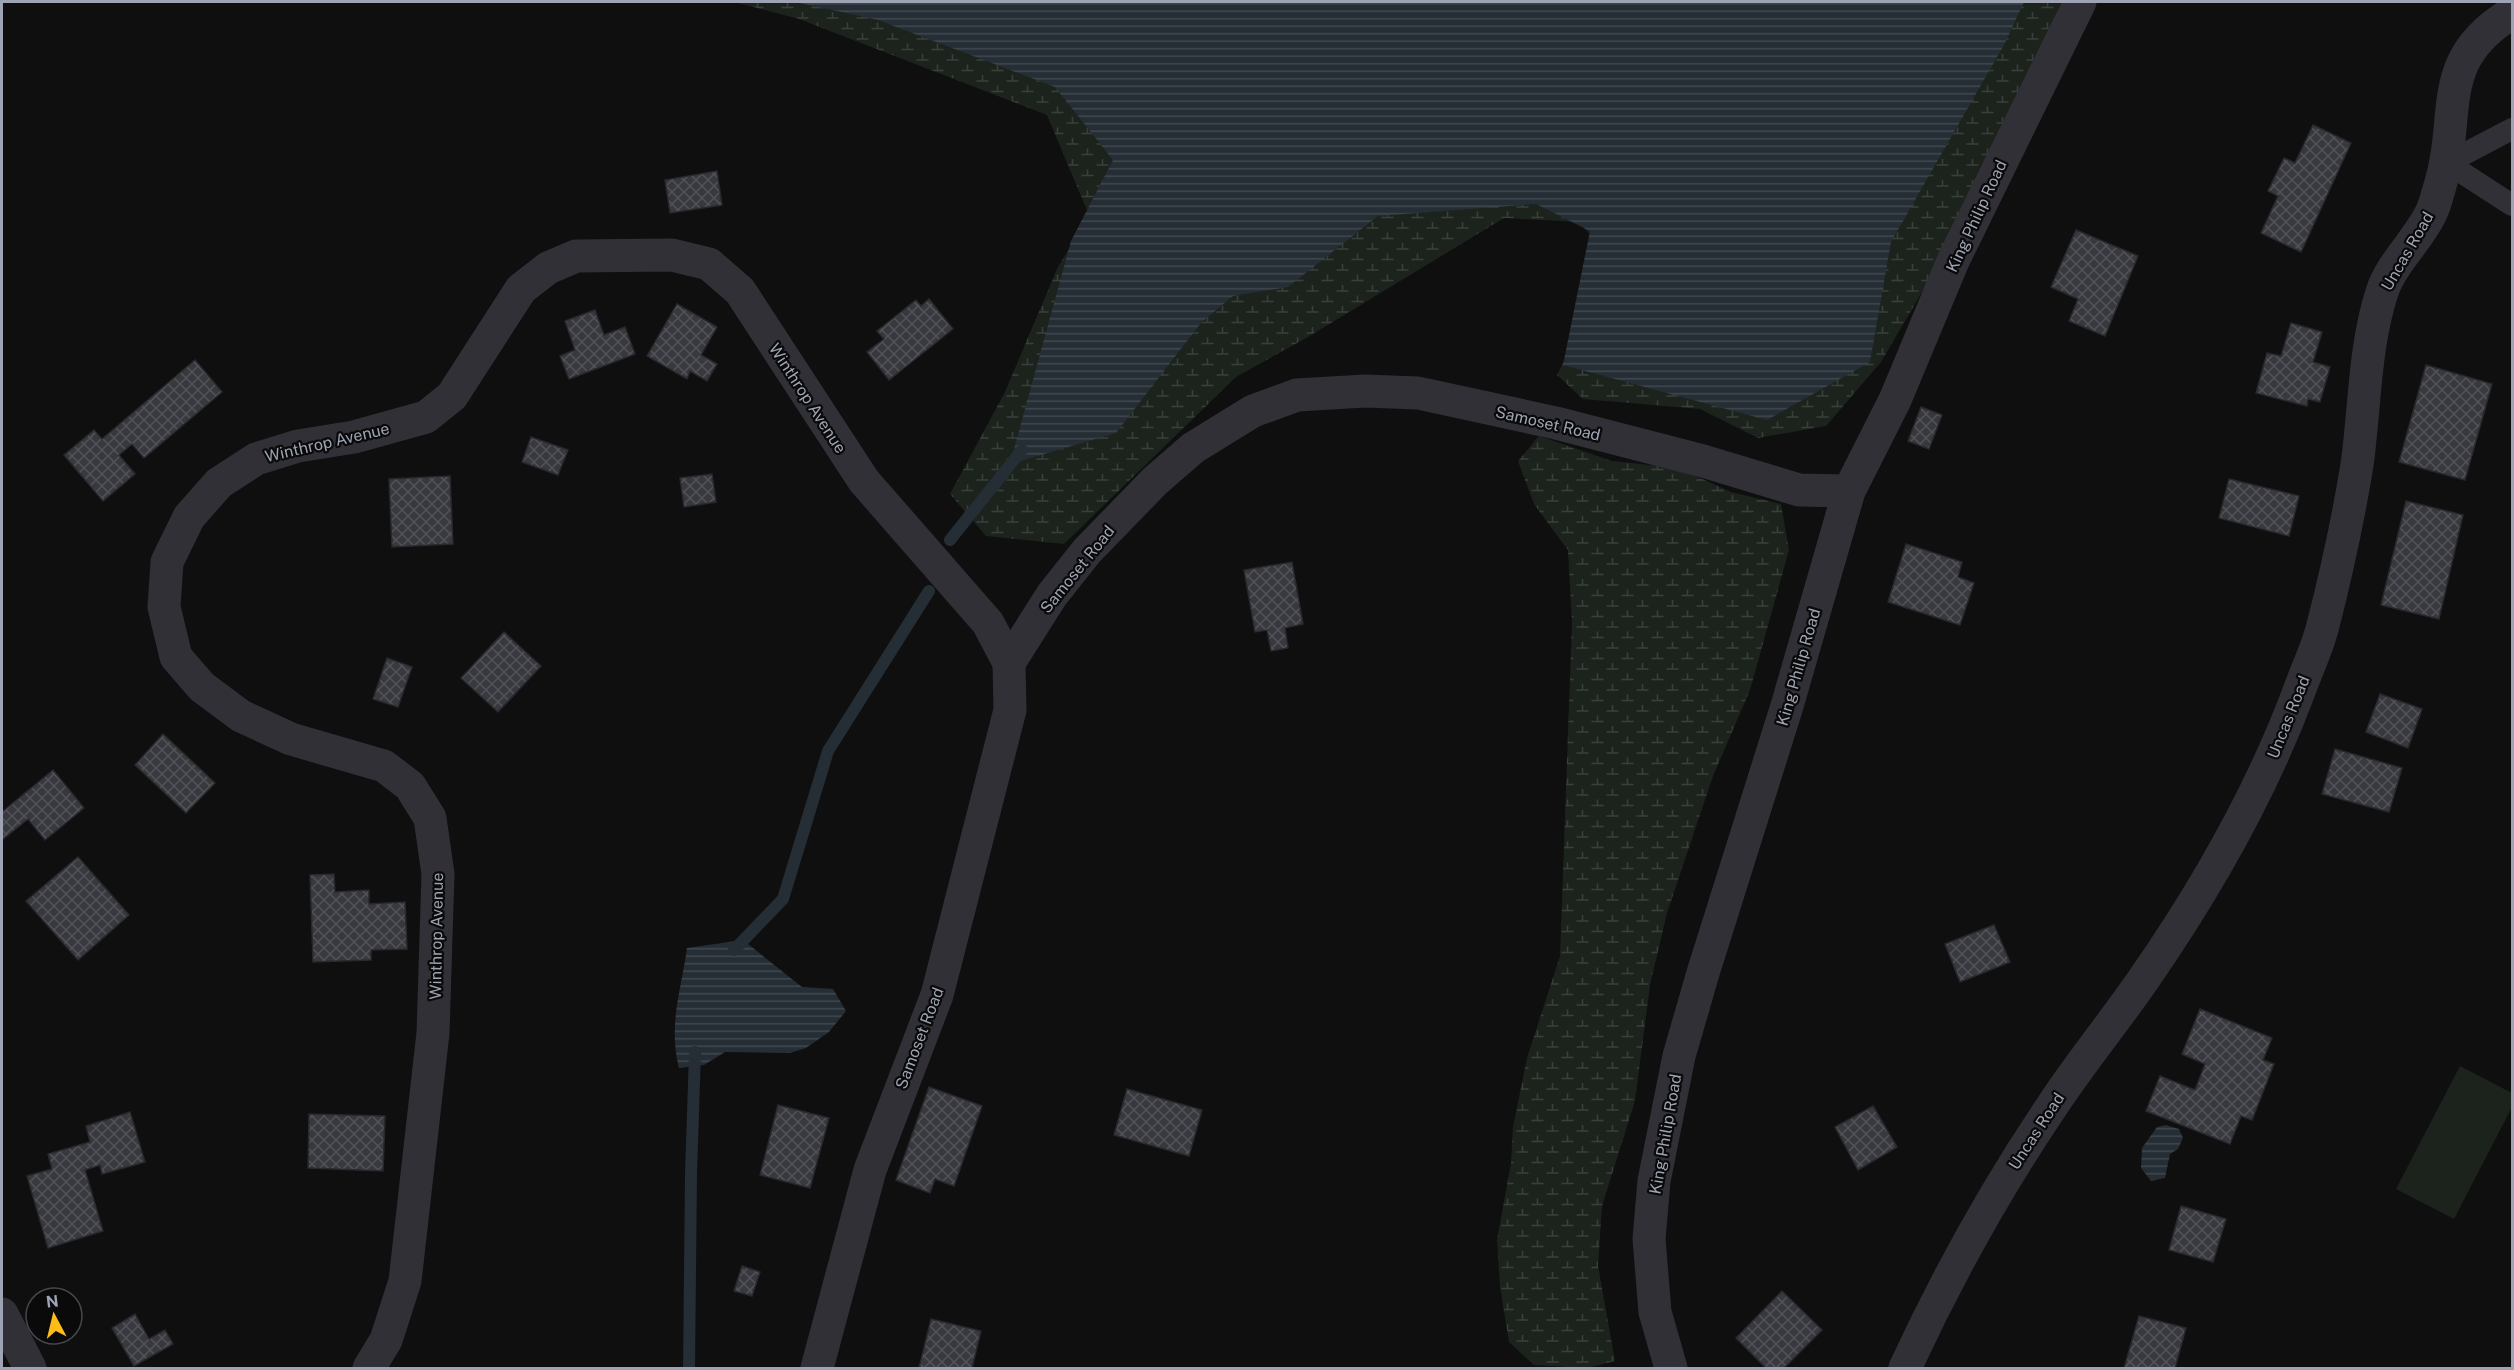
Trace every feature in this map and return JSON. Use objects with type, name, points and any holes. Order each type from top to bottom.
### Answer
[{"type":"street","name":"King Philip Road","points":[[1671,1368],[1655,1312],[1650,1239],[1654,1181],[1679,1056],[1787,706],[1849,491],[1895,400],[1953,261],[2080,2]]},
{"type":"street","name":"Uncas Road","points":[[1905,1368],[1951,1275],[2017,1160],[2216,870],[2284,730],[2321,633],[2337,565],[2357,464],[2366,371],[2382,289],[2431,214],[2447,163],[2453,85],[2461,62],[2479,39],[2512,14]]},
{"type":"street","name":"Winthrop Avenue","points":[[369,1368],[386,1340],[405,1281],[433,1033],[438,874],[430,818],[410,786],[384,766],[291,739],[241,716],[202,687],[176,657],[164,607],[167,562],[189,517],[219,483],[256,459],[298,446],[354,437],[426,417],[452,396],[520,290],[548,268],[576,256],[672,255],[709,264],[740,291],[864,482],[988,622],[1009,663]]},
{"type":"street","name":"Samoset Road","points":[[817,1368],[870,1170],[937,995],[1010,710],[1009,663],[1052,595],[1087,551],[1155,481],[1193,447],[1253,411],[1297,395],[1365,391],[1418,393],[1567,426],[1703,461],[1799,490],[1849,491]]},
{"type":"street","points":[[2,1314],[30,1368]]},
{"type":"lane","points":[[2512,129],[2447,163],[2512,205]]},
{"type":"green space","points":[[734,2],[1107,2],[1349,192],[1758,2],[2061,2],[1959,229],[1881,362],[1826,426],[1758,438],[1700,409],[1583,399],[1557,375],[1598,293],[1605,249],[1578,222],[1504,218],[1308,337],[1236,377],[1064,544],[986,536],[950,494],[1005,392],[1057,269],[1089,215],[1047,115],[799,19]]},
{"type":"green space","points":[[1539,436],[1612,461],[1678,468],[1731,492],[1781,504],[1789,550],[1750,690],[1713,776],[1667,913],[1650,985],[1635,1101],[1602,1206],[1598,1266],[1615,1361],[1587,1368],[1534,1365],[1509,1342],[1500,1287],[1497,1240],[1511,1163],[1513,1127],[1527,1058],[1560,956],[1572,622],[1568,550],[1534,504],[1518,461]]},
{"type":"green space","points":[[2460,1066],[2512,1093],[2512,1107],[2454,1219],[2396,1189]]},
{"type":"shaded area","points":[[795,2],[2024,2],[2004,45],[1891,242],[1870,362],[1767,420],[1563,365],[1590,231],[1536,204],[1378,216],[1288,287],[1233,296],[1201,323],[1116,433],[1010,464],[1071,241],[1113,160],[1055,87],[878,20]]},
{"type":"shaded area","points":[[743,940],[802,987],[833,989],[846,1011],[829,1032],[806,1048],[790,1053],[725,1052],[704,1065],[679,1068],[675,1022],[687,948]]},
{"type":"shaded area","points":[[2166,1125],[2179,1129],[2183,1138],[2178,1149],[2170,1154],[2165,1178],[2151,1181],[2141,1168],[2142,1148],[2157,1127]]},
{"type":"building","points":[[2313,125],[2351,143],[2301,252],[2261,233],[2278,196],[2268,191],[2284,158],[2295,163]]},
{"type":"building","points":[[717,171],[722,205],[670,213],[665,180]]},
{"type":"building","points":[[2076,230],[2138,256],[2105,336],[2069,321],[2078,299],[2051,287]]},
{"type":"building","points":[[929,299],[953,329],[889,380],[867,352],[884,339],[877,331],[916,300],[921,306]]},
{"type":"building","points":[[677,304],[717,327],[701,355],[717,364],[707,381],[690,371],[687,379],[647,356]]},
{"type":"building","points":[[595,310],[604,335],[625,327],[635,354],[569,379],[560,356],[575,350],[565,321]]},
{"type":"building","points":[[2291,323],[2322,332],[2313,362],[2330,367],[2320,402],[2308,399],[2307,406],[2256,393],[2267,353],[2281,356]]},
{"type":"building","points":[[195,360],[222,392],[144,458],[132,444],[119,455],[135,474],[103,501],[64,455],[94,430],[102,439]]},
{"type":"building","points":[[2426,365],[2492,384],[2465,480],[2399,462]]},
{"type":"building","points":[[1921,407],[1942,415],[1929,449],[1908,441]]},
{"type":"building","points":[[531,437],[568,450],[558,475],[522,462]]},
{"type":"building","points":[[712,474],[716,502],[684,507],[680,478]]},
{"type":"building","points":[[450,476],[453,544],[392,547],[389,479]]},
{"type":"building","points":[[2229,479],[2299,496],[2289,536],[2219,518]]},
{"type":"building","points":[[2406,501],[2463,515],[2439,619],[2381,605]]},
{"type":"building","points":[[1906,544],[1962,562],[1958,577],[1974,583],[1960,625],[1888,602]]},
{"type":"building","points":[[1292,562],[1303,624],[1285,628],[1288,648],[1271,651],[1267,630],[1255,632],[1244,570]]},
{"type":"building","points":[[504,632],[541,666],[498,712],[461,678]]},
{"type":"building","points":[[387,658],[412,667],[398,707],[373,699]]},
{"type":"building","points":[[2380,694],[2422,709],[2408,748],[2366,732]]},
{"type":"building","points":[[163,734],[215,783],[186,813],[135,765]]},
{"type":"building","points":[[2335,749],[2402,768],[2389,812],[2322,794]]},
{"type":"building","points":[[53,770],[84,808],[45,840],[28,819],[2,840],[2,812]]},
{"type":"building","points":[[78,857],[129,915],[78,960],[26,901]]},
{"type":"building","points":[[334,874],[335,892],[369,890],[369,904],[405,902],[407,949],[371,950],[371,960],[313,962],[310,875]]},
{"type":"building","points":[[1994,925],[2010,962],[1960,982],[1945,944]]},
{"type":"building","points":[[2200,1009],[2272,1038],[2263,1060],[2274,1064],[2252,1120],[2241,1116],[2230,1144],[2146,1111],[2160,1076],[2195,1090],[2205,1064],[2182,1054]]},
{"type":"building","points":[[929,1087],[982,1106],[954,1186],[935,1179],[930,1193],[896,1180]]},
{"type":"building","points":[[1127,1089],[1202,1110],[1189,1156],[1114,1135]]},
{"type":"building","points":[[778,1105],[829,1118],[810,1188],[760,1175]]},
{"type":"building","points":[[1873,1106],[1897,1147],[1858,1170],[1835,1127]]},
{"type":"building","points":[[130,1112],[145,1162],[102,1174],[100,1165],[85,1170],[103,1231],[48,1248],[27,1176],[52,1169],[48,1154],[90,1142],[86,1126]]},
{"type":"building","points":[[309,1114],[385,1116],[383,1171],[308,1168]]},
{"type":"building","points":[[2181,1206],[2226,1219],[2213,1262],[2169,1250]]},
{"type":"building","points":[[742,1266],[760,1272],[752,1296],[734,1291]]},
{"type":"building","points":[[1782,1291],[1822,1330],[1784,1368],[1766,1368],[1736,1338]]},
{"type":"building","points":[[135,1314],[149,1339],[165,1330],[173,1344],[134,1366],[112,1328]]},
{"type":"building","points":[[2139,1316],[2186,1328],[2175,1368],[2124,1368]]},
{"type":"building","points":[[931,1319],[981,1331],[972,1368],[919,1368]]},
{"type":"waterway","points":[[950,540],[1022,450]]},
{"type":"waterway","points":[[734,950],[783,899],[828,751],[929,591]]},
{"type":"waterway","points":[[689,1368],[695,1052]]}]
